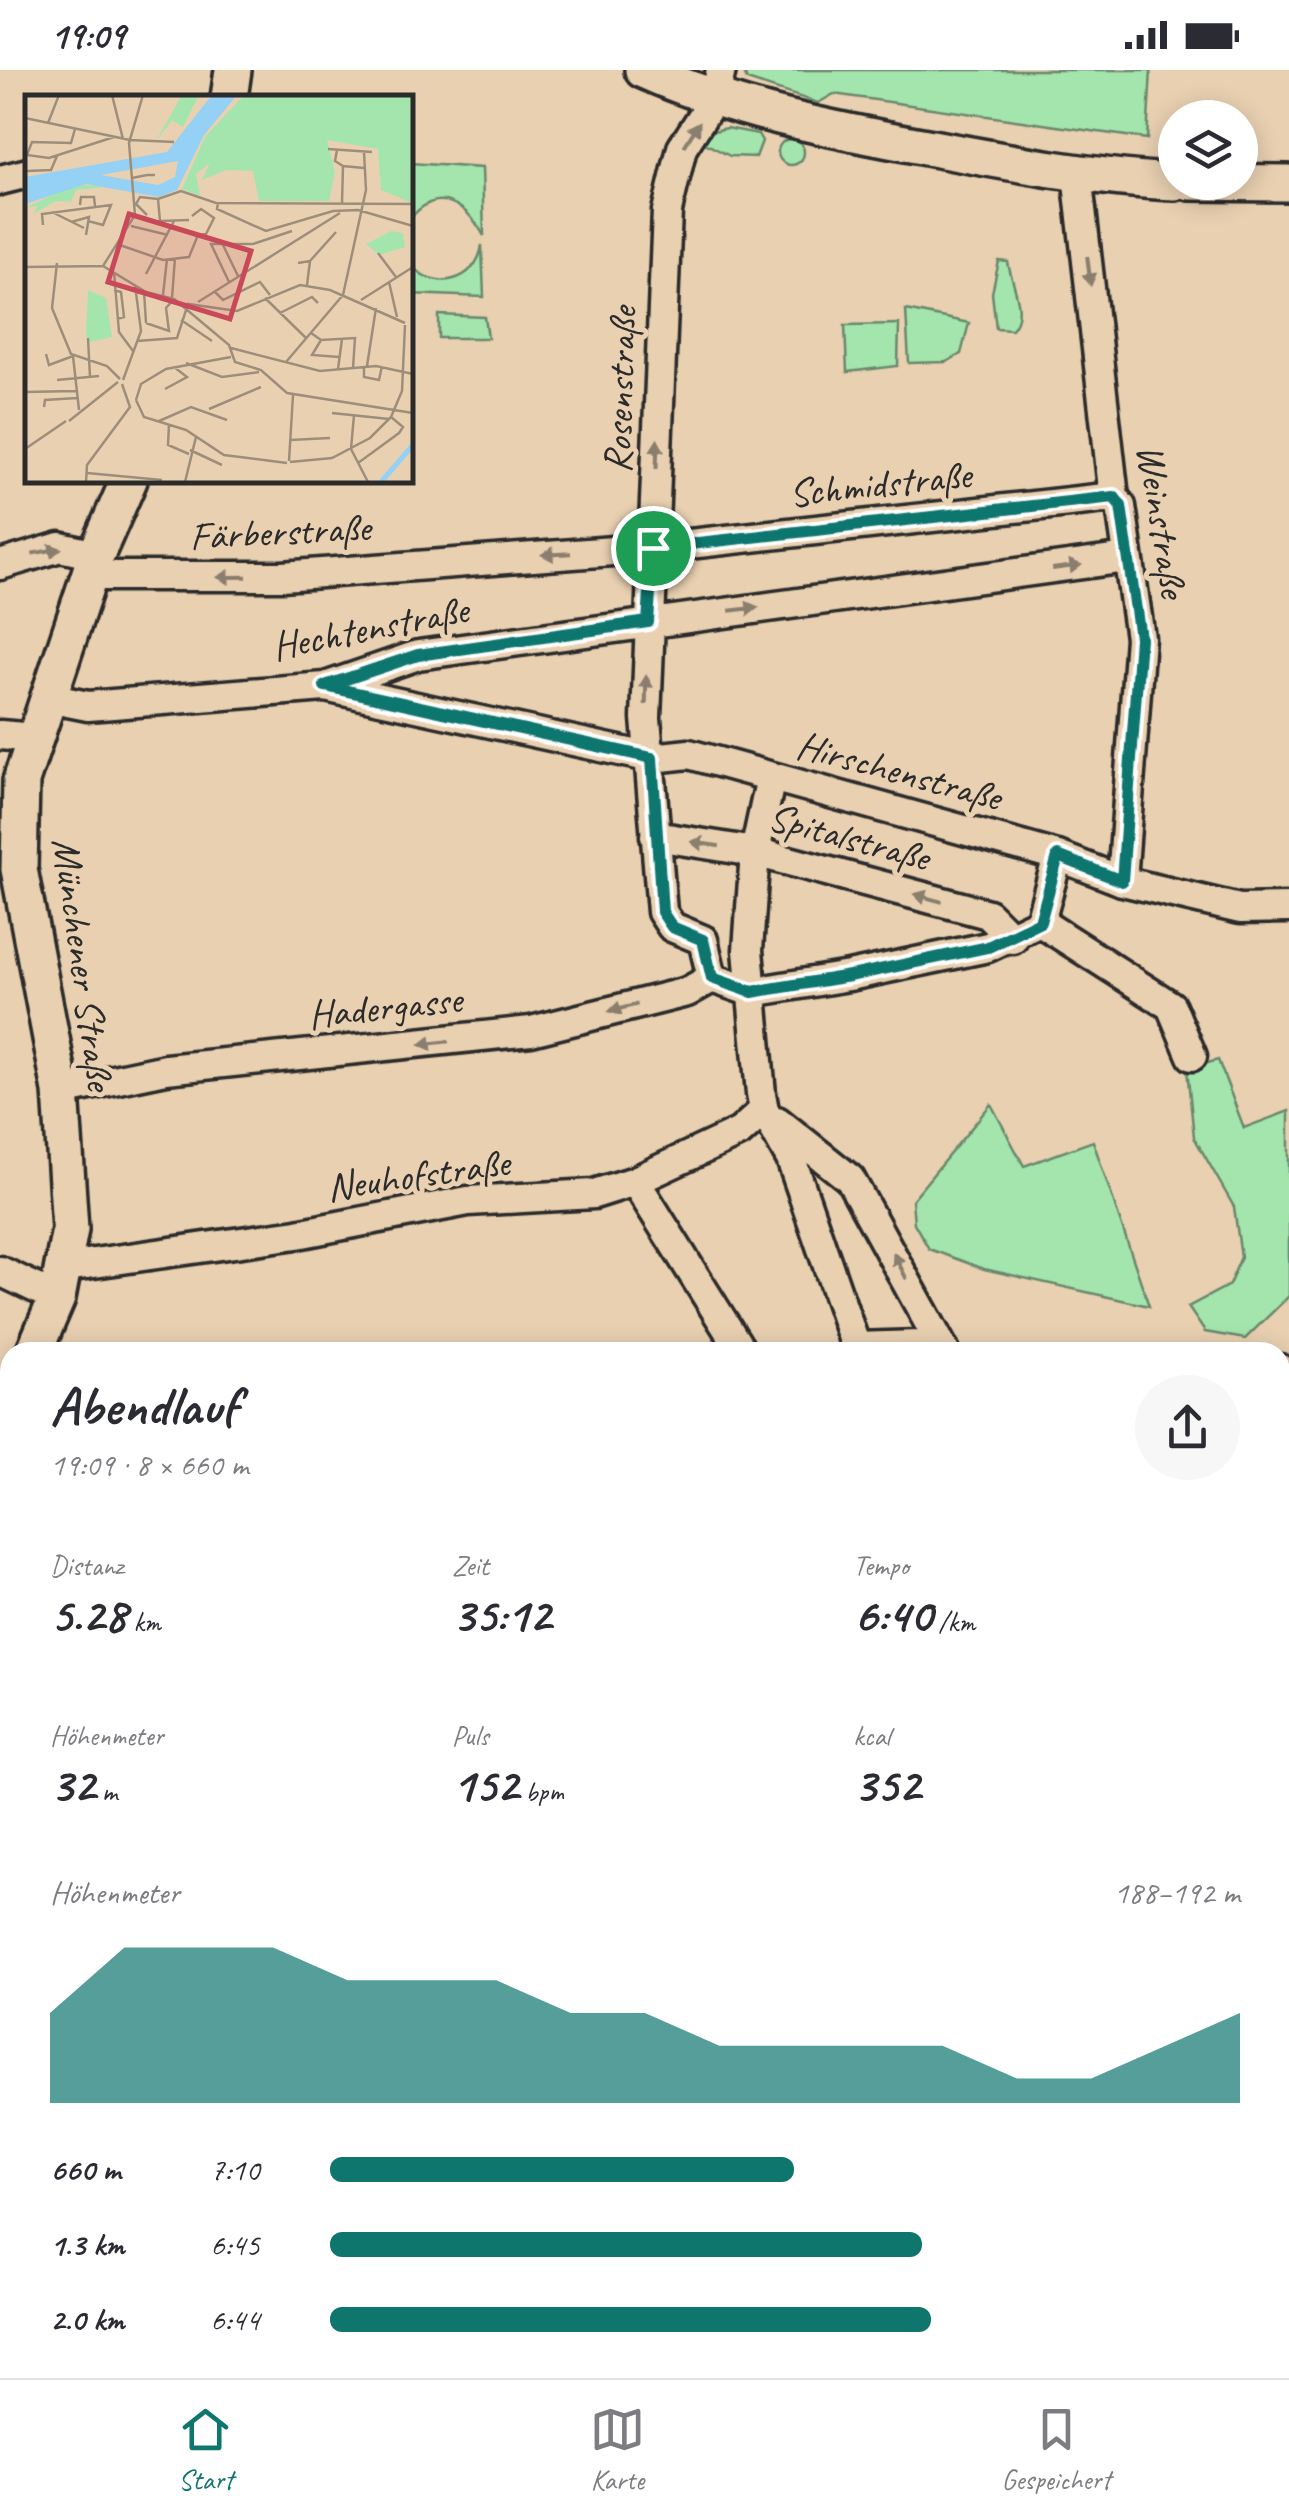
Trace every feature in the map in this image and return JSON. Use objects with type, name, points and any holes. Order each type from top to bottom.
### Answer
[{"type":"main road","points":[[229,95],[233,70]]},
{"type":"main road","points":[[643,70],[718,84],[800,121],[1077,174],[1158,181]]},
{"type":"main road","points":[[1258,183],[1289,183]]},
{"type":"main road","name":"Münchener Straße","points":[[38,1342],[61,1283],[70,1229],[61,1092],[21,881],[10,848],[21,782],[17,737],[48,698],[94,566],[129,482]]},
{"type":"street","name":"Rosenstraße","points":[[712,978],[703,940],[672,927],[662,912],[646,718],[667,211],[682,148],[718,84]]},
{"type":"street","points":[[0,180],[25,173]]},
{"type":"street","name":"Weinstraße","points":[[1077,174],[1114,497],[1121,506],[1140,638],[1122,881]]},
{"type":"street","name":"Schmidstraße","points":[[653,548],[1114,497]]},
{"type":"street","name":"Färberstraße","points":[[0,565],[60,547],[94,566],[282,576],[424,562],[653,548]]},
{"type":"street","name":"Hechtenstraße","points":[[48,698],[88,706],[325,686],[418,655],[1127,558]]},
{"type":"street","name":"Hirschenstraße","points":[[325,686],[652,758],[689,754],[1058,856],[1122,881],[1240,909],[1289,908]]},
{"type":"street","points":[[771,777],[755,852],[748,950],[764,1110],[791,1158],[854,1342]]},
{"type":"street","name":"Spitalstraße","points":[[655,836],[755,852],[988,914],[1013,939]]},
{"type":"street","points":[[712,978],[752,992],[937,959],[1013,939],[1040,922],[1058,856]]},
{"type":"street","points":[[1040,922],[1171,1006],[1192,1056]]},
{"type":"street","name":"Hadergasse","points":[[61,1092],[166,1069],[530,1031],[687,992],[712,978]]},
{"type":"street","points":[[764,1110],[850,1179],[939,1342]]},
{"type":"street","name":"Neuhofstraße","points":[[61,1283],[468,1201],[594,1194],[636,1181],[740,1132],[764,1110]]},
{"type":"street","points":[[636,1181],[736,1342]]},
{"type":"street","points":[[0,1271],[61,1283]]},
{"type":"green space","points":[[743,70],[1151,70],[1147,139],[834,94],[818,103],[747,80]]},
{"type":"green space","points":[[727,128],[758,134],[762,141],[756,157],[730,156],[701,141],[709,132]]},
{"type":"green space","points":[[791,139],[800,143],[804,152],[800,161],[791,165],[782,161],[778,152],[782,143]]},
{"type":"green space","points":[[412,163],[482,168],[484,236],[470,216],[452,203],[432,202],[412,217]]},
{"type":"green space","points":[[482,245],[484,297],[412,294],[412,266],[430,278],[453,279],[472,268]]},
{"type":"green space","points":[[999,261],[1008,262],[1017,297],[1019,314],[1012,329],[996,328],[992,293]]},
{"type":"green space","points":[[906,310],[969,323],[961,354],[946,362],[909,363]]},
{"type":"green space","points":[[439,315],[485,317],[488,338],[439,338]]},
{"type":"green space","points":[[899,324],[898,366],[847,372],[845,325]]},
{"type":"green space","points":[[1218,1060],[1244,1128],[1289,1111],[1289,1296],[1245,1339],[1205,1332],[1188,1307],[1229,1285],[1241,1257],[1234,1207],[1194,1137],[1187,1069]]},
{"type":"green space","points":[[991,1104],[1024,1166],[1093,1141],[1149,1306],[984,1269],[929,1249],[914,1223],[912,1200]]},
{"type":"route","points":[[1114,497],[1121,506],[1140,638],[1122,881],[1058,856],[1040,922],[1013,939],[937,959],[752,992],[712,978],[703,940],[672,927],[662,912],[652,758],[325,686],[418,655],[648,622],[653,548],[1114,497]]}]
